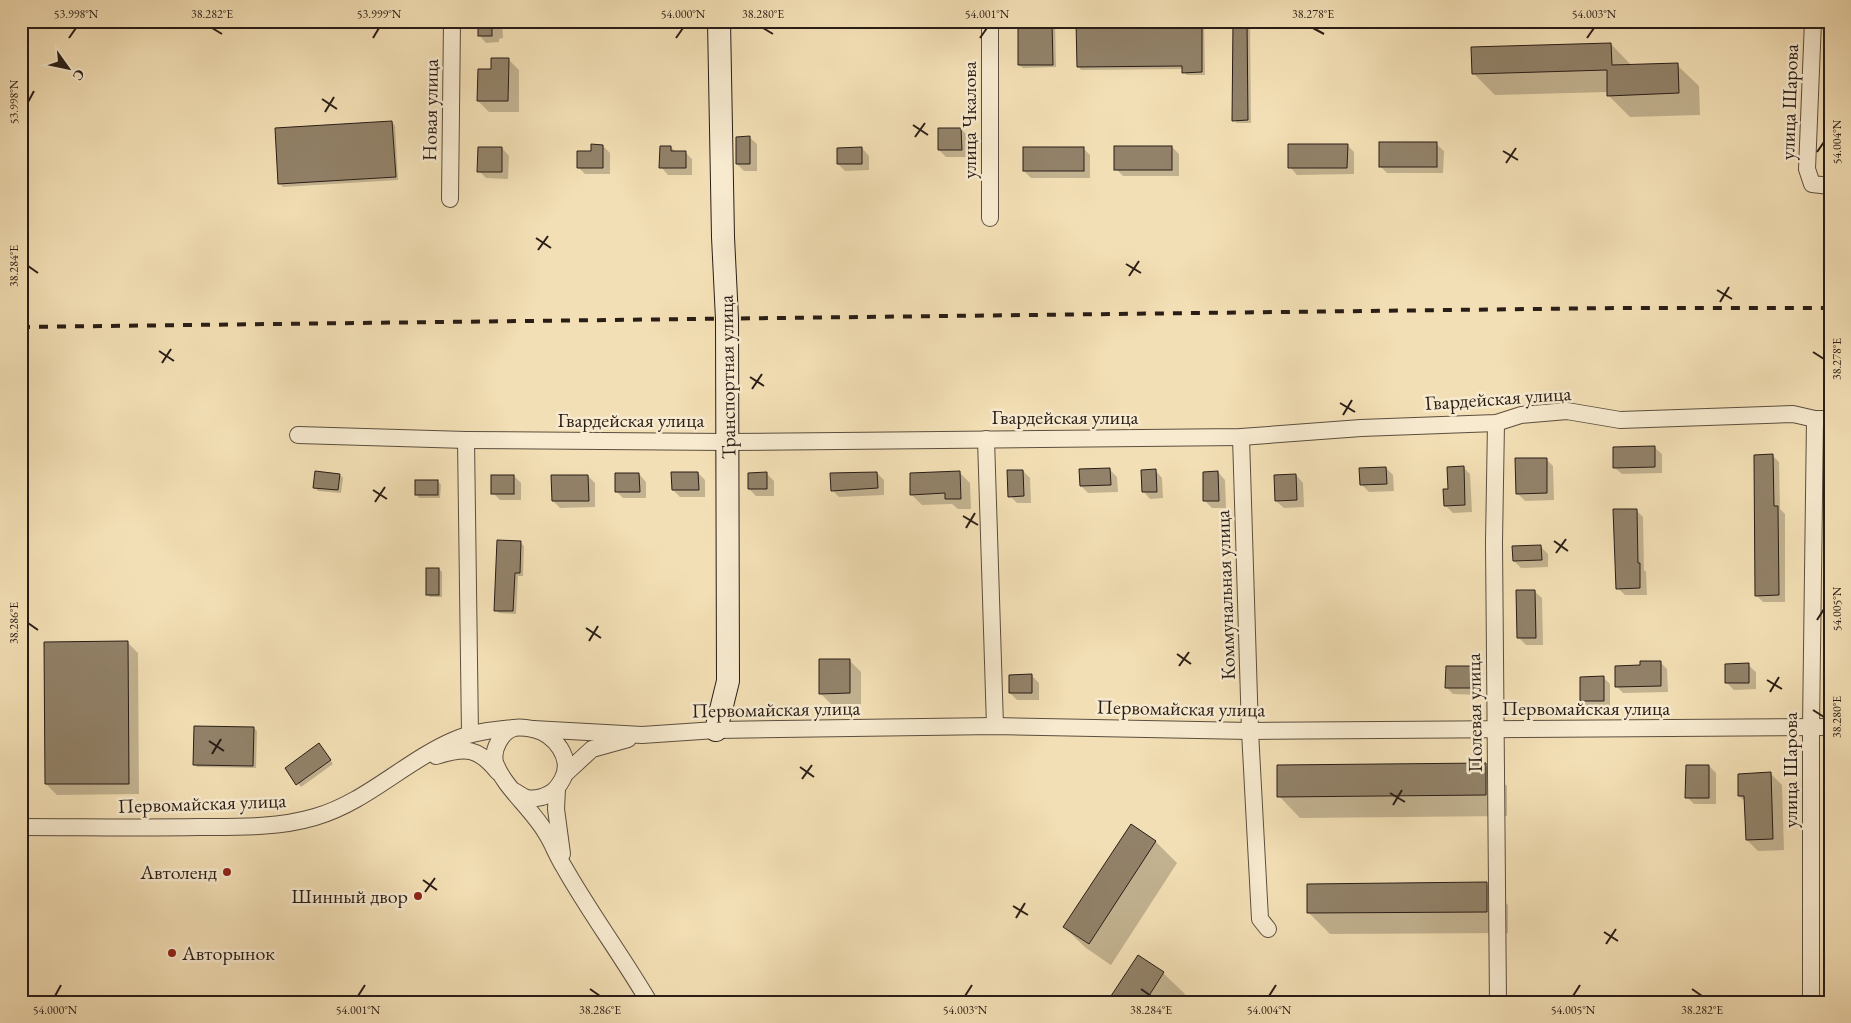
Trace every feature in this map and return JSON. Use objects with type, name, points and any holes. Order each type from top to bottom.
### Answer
[{"type":"street","name":"Новая улица","points":[[450,199],[452,21]]},
{"type":"street","name":"Транспортная улица","points":[[716,730],[728,681],[727,319],[723,237],[719,21]]},
{"type":"street","name":"улица Чкалова","points":[[990,21],[990,218]]},
{"type":"street","name":"улица Шарова","points":[[1813,21],[1806,169],[1812,184],[1830,186]]},
{"type":"street","name":"Гвардейская улица","points":[[298,435],[466,440],[728,442],[1242,437],[1361,428],[1496,423],[1521,415],[1567,411],[1620,420],[1793,414],[1822,419]]},
{"type":"street","name":"улица Шарова","points":[[1811,1002],[1811,727],[1822,419]]},
{"type":"street","name":"Полевая улица","points":[[1496,423],[1494,542],[1498,1002]]},
{"type":"street","name":"Коммунальная улица","points":[[1242,437],[1250,732],[1260,919],[1268,929]]},
{"type":"street","points":[[986,438],[995,726]]},
{"type":"street","points":[[466,440],[470,734]]},
{"type":"street","name":"Первомайская улица","points":[[533,729],[642,735],[716,730],[995,726],[1250,732],[1830,727]]},
{"type":"street","name":"Первомайская улица","points":[[21,827],[152,828],[259,826],[298,821],[316,817],[336,809],[404,770],[435,749],[455,739],[470,734],[513,728]]},
{"type":"street","points":[[501,775],[495,760],[495,750],[502,737],[513,728],[533,729],[549,737],[560,747],[565,761],[566,773]]},
{"type":"street","points":[[564,866],[556,809],[557,789],[566,773],[592,749],[642,735]]},
{"type":"street","points":[[404,770],[433,757],[463,750],[473,752],[488,759],[531,810],[649,1002]]},
{"type":"street","points":[[514,791],[527,798],[548,795],[557,789]]},
{"type":"building","points":[[478,21],[492,21],[492,36],[478,36]]},
{"type":"building","points":[[1018,21],[1052,21],[1053,65],[1018,65]]},
{"type":"building","points":[[1076,21],[1202,21],[1202,72],[1182,73],[1182,66],[1077,67]]},
{"type":"building","points":[[1233,21],[1247,21],[1248,120],[1232,121]]},
{"type":"building","points":[[1611,43],[1612,65],[1678,63],[1679,93],[1607,96],[1607,70],[1472,74],[1471,47]]},
{"type":"building","points":[[491,58],[509,58],[508,101],[477,101],[478,69],[491,69]]},
{"type":"building","points":[[392,121],[396,177],[278,184],[275,128]]},
{"type":"building","points":[[938,128],[961,128],[962,150],[938,150]]},
{"type":"building","points":[[750,136],[750,164],[736,164],[736,137]]},
{"type":"building","points":[[1379,142],[1437,142],[1437,167],[1379,167]]},
{"type":"building","points":[[591,144],[603,145],[603,168],[577,168],[577,151],[591,151]]},
{"type":"building","points":[[1288,144],[1348,144],[1347,168],[1288,168]]},
{"type":"building","points":[[660,146],[671,146],[671,151],[686,151],[686,168],[659,168]]},
{"type":"building","points":[[1114,146],[1172,146],[1172,170],[1114,170]]},
{"type":"building","points":[[478,147],[502,147],[502,172],[477,172]]},
{"type":"building","points":[[862,147],[862,164],[837,164],[837,148]]},
{"type":"building","points":[[1023,147],[1084,147],[1084,171],[1023,171]]},
{"type":"building","points":[[1655,446],[1655,467],[1613,468],[1613,447]]},
{"type":"building","points":[[1773,454],[1774,506],[1778,506],[1779,595],[1755,596],[1754,455]]},
{"type":"building","points":[[1515,458],[1547,458],[1547,493],[1516,494]]},
{"type":"building","points":[[1464,466],[1465,505],[1444,506],[1443,489],[1448,489],[1447,467]]},
{"type":"building","points":[[1386,467],[1387,484],[1360,485],[1359,468]]},
{"type":"building","points":[[1110,468],[1111,485],[1080,486],[1079,469]]},
{"type":"building","points":[[1156,469],[1157,492],[1142,492],[1141,470]]},
{"type":"building","points":[[1007,470],[1023,470],[1024,496],[1008,497]]},
{"type":"building","points":[[315,471],[340,474],[338,490],[313,488]]},
{"type":"building","points":[[960,471],[961,499],[945,499],[945,493],[910,495],[910,473]]},
{"type":"building","points":[[1218,471],[1219,501],[1203,501],[1203,472]]},
{"type":"building","points":[[671,472],[698,472],[699,490],[672,490]]},
{"type":"building","points":[[767,472],[767,489],[748,489],[748,473]]},
{"type":"building","points":[[877,472],[878,488],[831,491],[830,473]]},
{"type":"building","points":[[615,473],[639,473],[640,492],[615,492]]},
{"type":"building","points":[[1296,474],[1297,500],[1275,501],[1274,475]]},
{"type":"building","points":[[491,475],[514,475],[514,494],[491,494]]},
{"type":"building","points":[[551,475],[588,475],[589,501],[552,501]]},
{"type":"building","points":[[415,480],[438,480],[438,495],[415,495]]},
{"type":"building","points":[[1613,509],[1637,509],[1640,588],[1616,589]]},
{"type":"building","points":[[497,540],[521,541],[520,573],[515,573],[513,611],[494,611]]},
{"type":"building","points":[[1541,545],[1542,560],[1513,561],[1512,546]]},
{"type":"building","points":[[426,568],[439,568],[439,595],[426,595]]},
{"type":"building","points":[[1516,590],[1535,590],[1536,638],[1517,638]]},
{"type":"building","points":[[128,641],[129,784],[45,784],[44,642]]},
{"type":"building","points":[[819,659],[850,659],[850,693],[819,694]]},
{"type":"building","points":[[1640,661],[1661,661],[1661,686],[1615,687],[1615,666],[1640,665]]},
{"type":"building","points":[[1749,663],[1749,683],[1725,683],[1725,664]]},
{"type":"building","points":[[1446,666],[1474,666],[1473,688],[1445,688]]},
{"type":"building","points":[[1032,674],[1032,693],[1009,693],[1009,675]]},
{"type":"building","points":[[1604,676],[1604,701],[1580,701],[1580,677]]},
{"type":"building","points":[[194,726],[254,727],[253,766],[193,765]]},
{"type":"building","points":[[319,743],[331,760],[296,785],[285,768]]},
{"type":"building","points":[[1486,763],[1486,795],[1277,797],[1277,765]]},
{"type":"building","points":[[1686,765],[1709,765],[1709,798],[1685,798]]},
{"type":"building","points":[[1771,772],[1773,839],[1746,840],[1744,796],[1738,796],[1738,774]]},
{"type":"building","points":[[1131,824],[1156,841],[1089,944],[1063,927]]},
{"type":"building","points":[[1487,882],[1487,912],[1307,913],[1307,884]]},
{"type":"building","points":[[1138,955],[1164,972],[1145,1002],[1107,1002]]},
{"type":"railway","points":[[21,327],[1616,308],[1830,308]]},
{"type":"place","name":"Автоленд","points":[[227,872]]},
{"type":"place","name":"Шинный двор","points":[[418,896]]},
{"type":"place","name":"Авторынок","points":[[172,953]]}]
